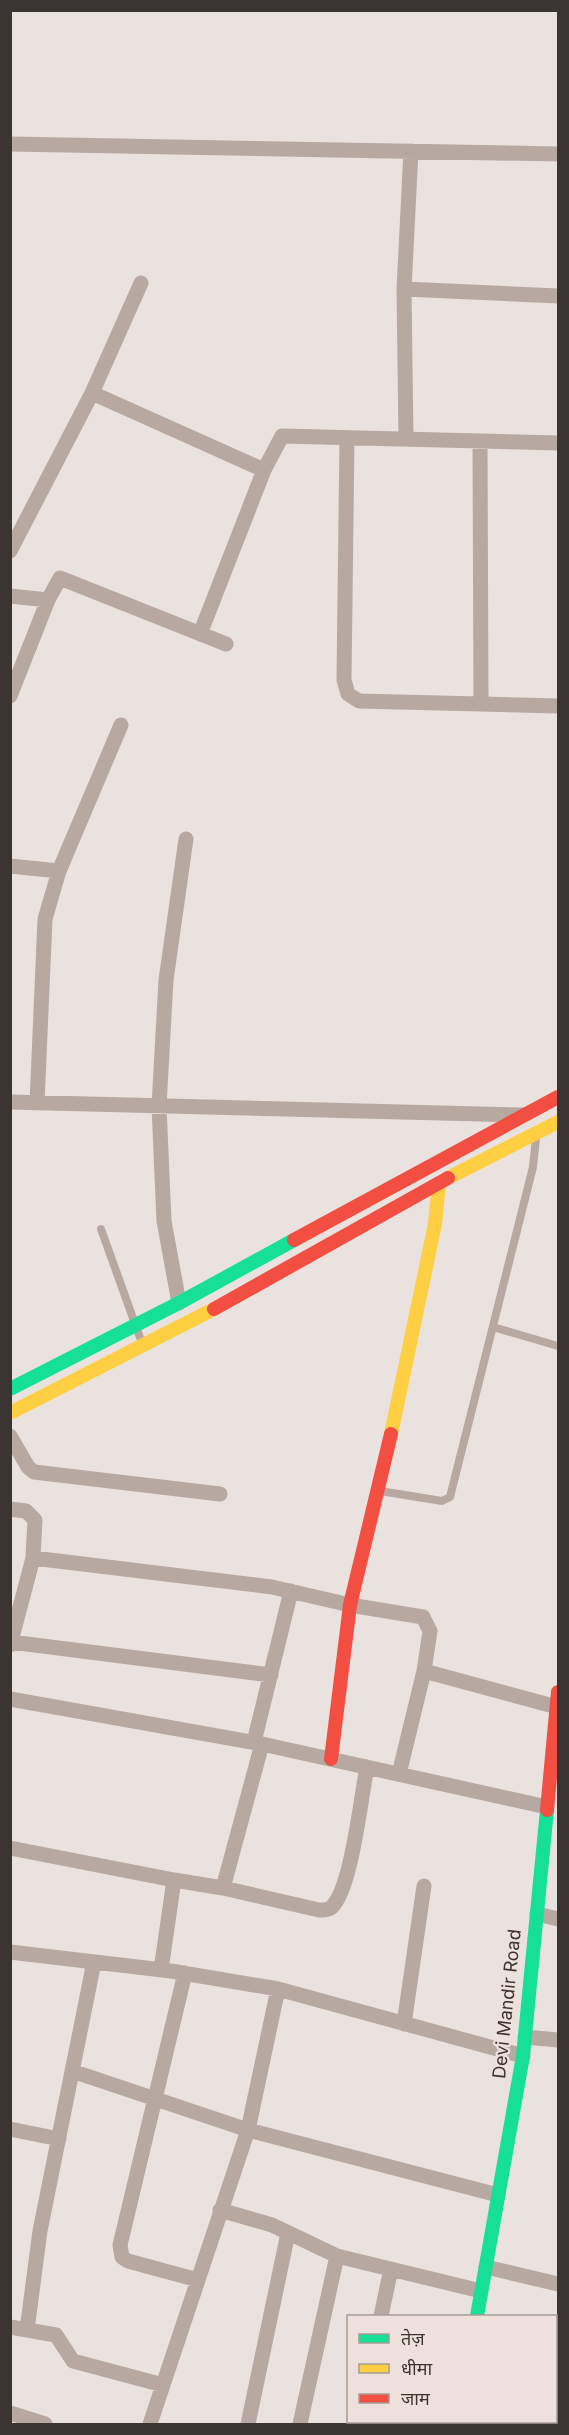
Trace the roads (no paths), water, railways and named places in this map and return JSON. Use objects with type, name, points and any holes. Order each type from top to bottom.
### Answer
[{"type":"street","points":[[10,144],[558,154]]},
{"type":"street","points":[[406,440],[404,289],[411,152]]},
{"type":"street","points":[[10,551],[92,393],[141,283]]},
{"type":"street","points":[[404,289],[558,296]]},
{"type":"street","points":[[92,393],[264,470]]},
{"type":"street","points":[[200,634],[264,470],[282,436],[558,443]]},
{"type":"street","points":[[347,438],[344,680],[348,694],[359,701],[558,706]]},
{"type":"street","points":[[480,441],[481,703]]},
{"type":"street","points":[[12,687],[57,580],[63,579],[226,644]]},
{"type":"street","points":[[10,596],[48,600]]},
{"type":"street","points":[[38,1103],[45,919],[59,871],[121,724]]},
{"type":"street","points":[[179,1303],[164,1221],[159,1106],[166,980],[186,839]]},
{"type":"street","points":[[10,866],[59,871]]},
{"type":"street","points":[[10,1389],[179,1303],[558,1097]]},
{"type":"street","points":[[10,1102],[522,1115]]},
{"type":"street","points":[[10,1413],[143,1346],[439,1184],[558,1122]]},
{"type":"street","points":[[331,1759],[350,1605],[379,1491],[435,1224],[439,1184]]},
{"type":"street","points":[[10,1436],[28,1467],[34,1472],[219,1494]]},
{"type":"street","points":[[10,1509],[26,1511],[35,1520],[33,1558],[11,1643],[271,1675]]},
{"type":"street","points":[[33,1558],[291,1591],[350,1605],[423,1617],[430,1631],[424,1671],[399,1774]]},
{"type":"street","points":[[223,1888],[291,1591]]},
{"type":"street","points":[[424,1671],[558,1700]]},
{"type":"street","points":[[10,1699],[258,1743],[547,1807]]},
{"type":"street","name":"Devi Mandir Road","points":[[477,2315],[523,2056],[547,1807],[556,1739],[558,1700]]},
{"type":"street","points":[[10,1848],[223,1888],[319,1911],[329,1910],[335,1904],[344,1886],[367,1767]]},
{"type":"street","points":[[161,1970],[174,1880]]},
{"type":"street","points":[[404,2024],[424,1886]]},
{"type":"street","points":[[537,1914],[558,1919]]},
{"type":"street","points":[[10,1952],[185,1973],[278,1989],[523,2056]]},
{"type":"street","points":[[27,2330],[40,2231],[94,1962]]},
{"type":"street","points":[[185,1973],[120,2252],[128,2261],[198,2280]]},
{"type":"street","points":[[150,2424],[219,2210],[248,2130],[278,1989]]},
{"type":"street","points":[[525,2037],[558,2040]]},
{"type":"street","points":[[72,2072],[248,2130],[498,2195]]},
{"type":"street","points":[[10,2129],[58,2139]]},
{"type":"street","points":[[219,2210],[272,2225],[337,2256],[481,2290]]},
{"type":"street","points":[[248,2424],[288,2233]]},
{"type":"street","points":[[300,2424],[337,2256]]},
{"type":"street","points":[[486,2267],[558,2284]]},
{"type":"street","points":[[381,2315],[391,2269]]},
{"type":"street","points":[[10,2327],[56,2336],[73,2361],[163,2385]]},
{"type":"street","points":[[10,2413],[45,2424]]},
{"type":"lane","points":[[379,1491],[442,1500],[450,1497],[533,1167],[536,1134]]},
{"type":"lane","points":[[101,1229],[143,1346]]},
{"type":"lane","points":[[493,1327],[558,1346]]}]
